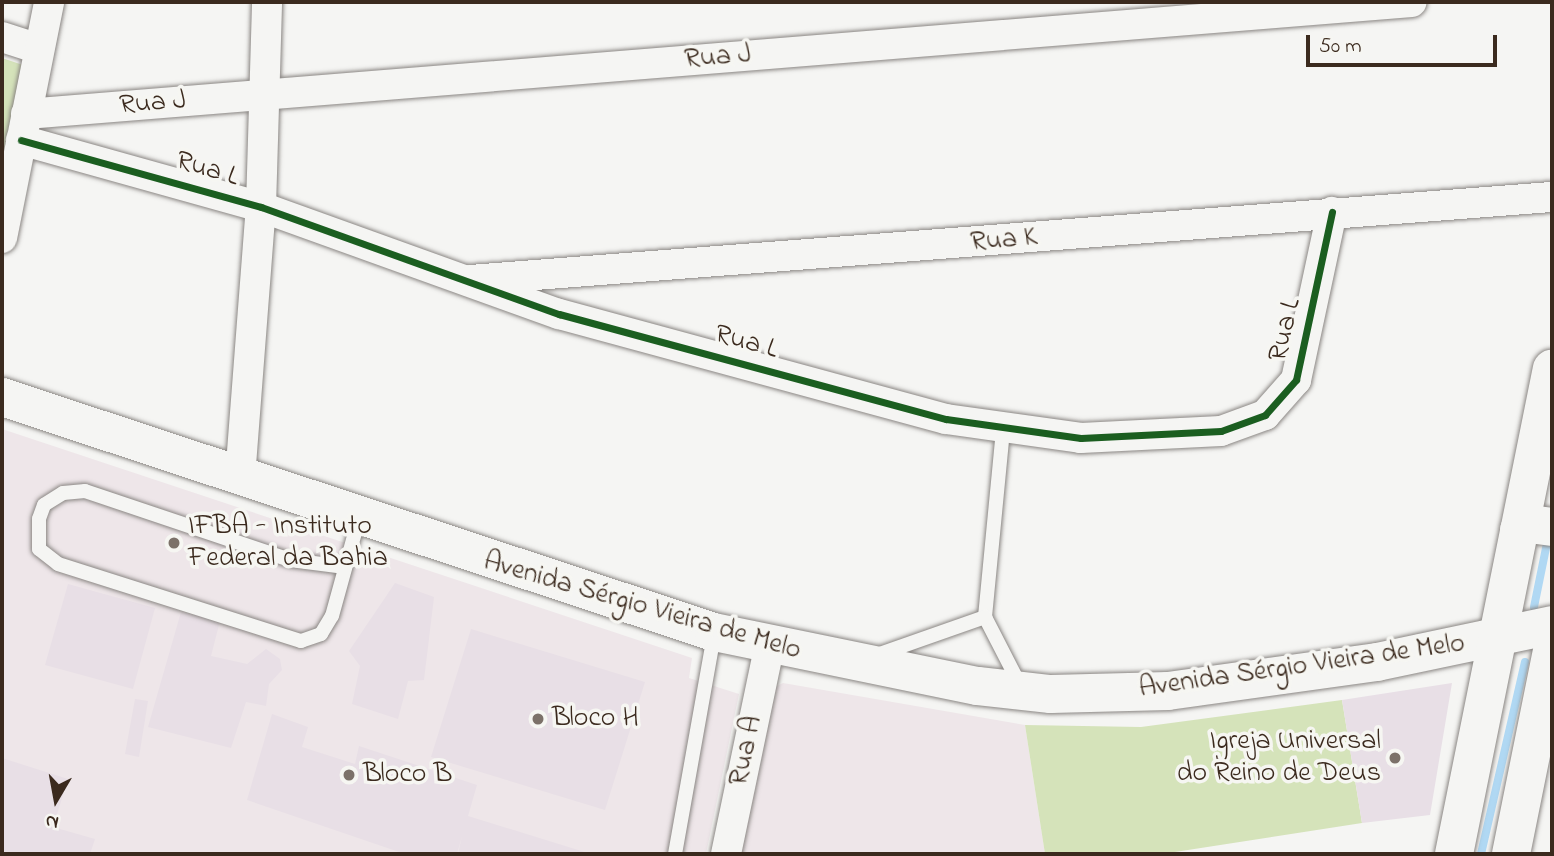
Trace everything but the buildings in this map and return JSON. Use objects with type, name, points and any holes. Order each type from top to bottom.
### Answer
[{"type":"street","points":[[2,238],[49,2]]},
{"type":"street","points":[[240,478],[261,207],[262,95],[267,2]]},
{"type":"street","name":"Rua J","points":[[23,127],[262,95],[1410,2]]},
{"type":"street","points":[[2,37],[39,49]]},
{"type":"street","name":"Rua L","points":[[23,127],[261,207],[456,281],[586,321],[1003,430],[1081,438],[1186,435],[1265,415],[1296,380],[1332,212]]},
{"type":"street","name":"Rua K","points":[[456,281],[1552,197]]},
{"type":"street","points":[[1455,850],[1497,638],[1536,529],[1552,369]]},
{"type":"street","name":"Avenida Sérgio Vieira de Melo","points":[[2,397],[359,518],[769,649],[1024,692],[1168,691],[1497,638],[1552,625]]},
{"type":"street","name":"Rua A","points":[[726,854],[769,649]]},
{"type":"street","points":[[1455,850],[1478,840],[1510,854],[1547,701],[1552,651]]},
{"type":"street","points":[[1471,771],[1488,783],[1526,781]]},
{"type":"lane","points":[[1003,430],[985,617],[1024,692]]},
{"type":"lane","points":[[345,566],[290,560],[85,491],[63,493],[44,505],[39,519],[40,549],[58,564],[301,640],[321,635],[332,616],[359,518]]},
{"type":"lane","points":[[858,665],[886,648],[985,617]]},
{"type":"lane","points":[[675,854],[714,632]]},
{"type":"shaded area","name":"IFBA - Instituto Federal da Bahia","points":[[2,429],[692,658],[689,678],[739,694],[706,854],[2,854]]},
{"type":"shaded area","points":[[783,683],[1025,725],[1045,854],[741,854],[775,687]]},
{"type":"green space","points":[[2,58],[23,65],[2,168]]},
{"type":"green space","points":[[1342,700],[1362,823],[1162,854],[1045,854],[1025,725],[1141,727]]},
{"type":"waterway","points":[[1534,607],[1548,538]]},
{"type":"waterway","points":[[1481,854],[1525,662]]},
{"type":"cycle path","points":[[21,140],[261,207],[559,314],[946,419],[1081,438],[1221,431],[1265,415],[1296,380],[1332,212]]},
{"type":"place","name":"IFBA - Instituto Federal da Bahia","points":[[174,543]]},
{"type":"place","name":"Bloco H","points":[[538,719]]},
{"type":"place","name":"Igreja Universal do Reino de Deus","points":[[1395,758]]},
{"type":"place","name":"Bloco B","points":[[349,775]]}]
